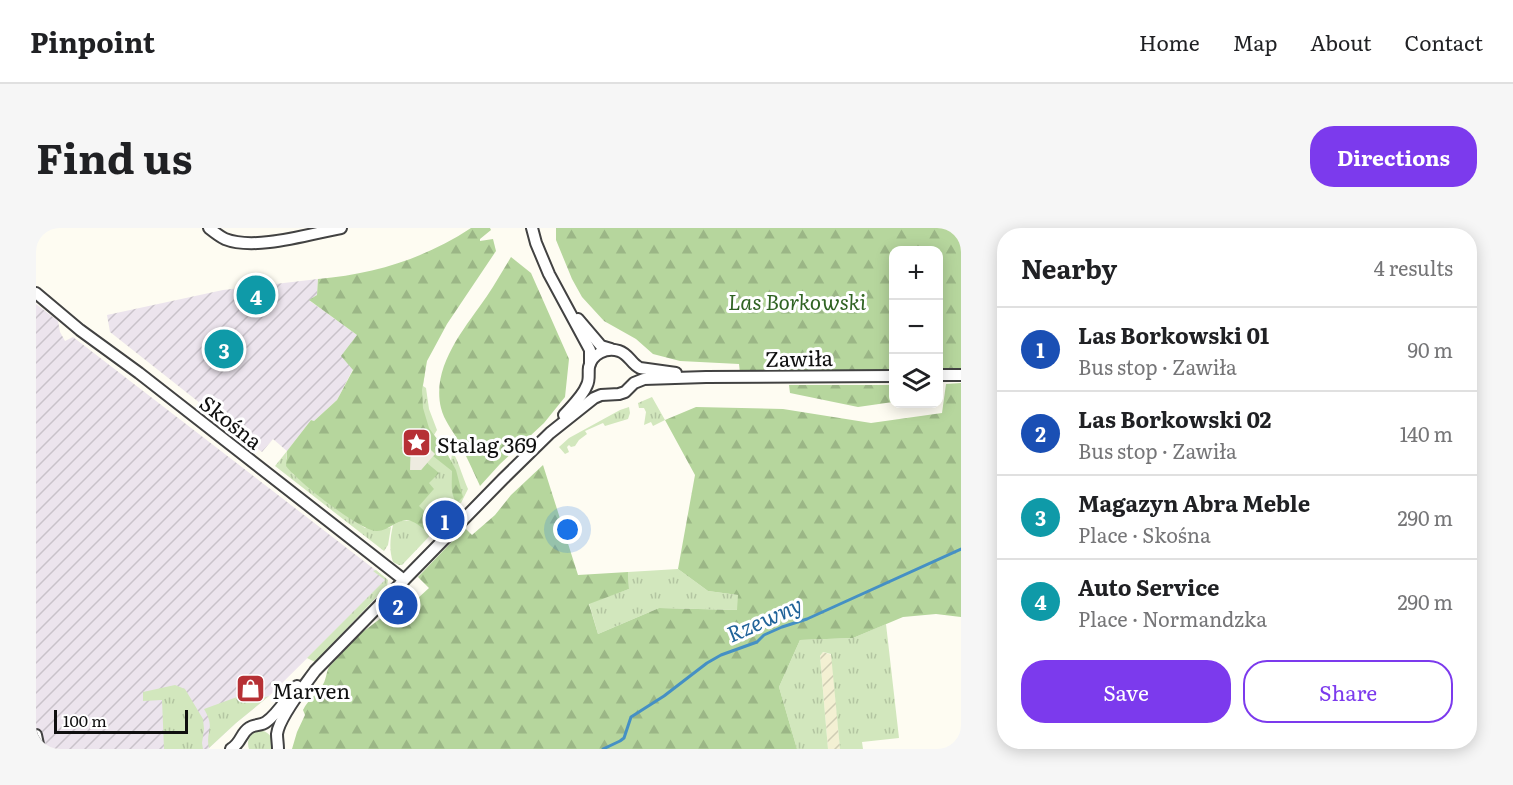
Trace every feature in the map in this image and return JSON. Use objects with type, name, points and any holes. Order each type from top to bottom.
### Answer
[{"type":"street","points":[[209,228],[223,238],[242,244],[278,241],[341,228]]},
{"type":"street","points":[[532,228],[549,274],[590,350],[589,369],[592,385],[607,395]]},
{"type":"street","name":"Skośna","points":[[36,293],[80,330],[139,373],[404,580]]},
{"type":"street","name":"Zawiła","points":[[566,305],[599,344],[626,354],[635,366],[706,377]]},
{"type":"street","points":[[589,369],[597,355],[611,350]]},
{"type":"street","points":[[631,385],[635,372],[632,362]]},
{"type":"street","name":"Zawiła","points":[[550,433],[585,389],[589,369]]},
{"type":"street","points":[[943,375],[961,375]]},
{"type":"street","name":"Zawiła","points":[[278,749],[277,737],[280,726],[315,671],[463,518],[550,433],[594,398],[625,392],[631,385],[643,380],[706,377],[889,376]]},
{"type":"street","name":"Zawiła","points":[[231,749],[242,744],[243,735],[249,728],[265,723],[291,692],[315,671]]},
{"type":"street","points":[[260,724],[272,729],[277,737]]},
{"type":"street","points":[[36,735],[39,749]]},
{"type":"shaded area","points":[[318,279],[317,295],[310,301],[357,335],[353,369],[337,400],[314,421],[311,420],[287,451],[273,439],[262,452],[110,332],[107,315],[223,290]]},
{"type":"shaded area","points":[[36,304],[58,321],[65,341],[73,337],[387,579],[269,696],[208,749],[36,749]]},
{"type":"shaded area","points":[[416,436],[435,454],[421,470],[410,470],[411,441]]},
{"type":"shaded area","points":[[823,652],[832,655],[840,749],[828,749],[820,656]]},
{"type":"green space","points":[[471,228],[490,228],[491,230],[480,241],[493,239],[496,251],[447,324],[427,361],[422,390],[423,408],[429,428],[456,470],[463,497],[457,503],[452,492],[452,471],[433,456],[435,454],[416,436],[421,470],[427,463],[439,473],[429,483],[434,489],[419,506],[436,522],[427,531],[406,520],[381,531],[368,529],[329,504],[286,466],[287,451],[311,420],[314,421],[337,400],[353,370],[341,356],[357,335],[309,300],[317,295],[318,279],[379,269],[398,263],[435,248]]},
{"type":"green space","name":"Las Borkowski","points":[[556,228],[961,228],[961,369],[943,369],[943,246],[889,246],[889,370],[740,373],[739,364],[680,361],[653,354],[636,339],[604,321],[582,297],[556,240]]},
{"type":"green space","points":[[511,257],[531,273],[569,359],[565,397],[544,423],[480,486],[442,412],[439,392],[441,377],[445,363],[460,334]]},
{"type":"green space","points":[[425,373],[423,386],[426,388],[429,409],[437,430],[434,435],[436,438],[441,437],[445,443],[445,451],[451,461],[452,454],[454,454],[468,489],[461,503],[457,503],[447,512],[449,514],[441,521],[442,523],[402,565],[399,565],[393,562],[391,553],[393,525],[401,521],[411,521],[418,506],[389,408]]},
{"type":"green space","points":[[961,383],[961,617],[936,614],[903,617],[853,638],[800,640],[779,687],[797,749],[292,749],[305,715],[303,710],[323,684],[329,667],[360,634],[385,615],[389,619],[413,595],[417,599],[429,588],[418,577],[465,528],[472,535],[495,515],[511,495],[543,465],[578,575],[628,572],[629,589],[589,604],[598,634],[659,608],[737,610],[738,595],[708,591],[678,569],[695,475],[665,420],[696,407],[783,409],[871,423],[942,413],[946,384]]},
{"type":"green space","points":[[789,385],[889,385],[889,403],[858,407],[790,393]]},
{"type":"green space","points":[[652,397],[665,420],[653,426],[651,422],[644,425],[646,412],[644,408],[639,408],[638,403]]},
{"type":"green space","points":[[629,407],[628,419],[605,426],[603,423],[585,431],[587,434],[575,446],[569,445],[567,447],[569,452],[565,454],[559,447],[569,438]]},
{"type":"green space","points":[[287,451],[286,459],[293,474],[336,508],[365,528],[391,527],[388,545],[384,551],[275,466]]},
{"type":"green space","points":[[678,569],[708,591],[738,595],[738,610],[659,608],[598,634],[589,603],[629,589],[628,572]]},
{"type":"green space","points":[[376,570],[388,580],[387,586],[315,662],[307,658],[385,580],[373,571]]},
{"type":"green space","points":[[886,624],[899,738],[862,742],[863,749],[840,749],[831,654],[823,652],[820,656],[828,749],[797,749],[779,687],[800,640],[853,638]]},
{"type":"green space","points":[[175,685],[185,689],[203,719],[203,749],[164,749],[162,700],[143,701],[143,692]]},
{"type":"green space","points":[[248,693],[254,701],[269,696],[209,748],[210,726],[204,709]]},
{"type":"green space","points":[[260,730],[271,737],[271,749],[249,749],[250,737]]},
{"type":"waterway","name":"Rzewny","points":[[603,749],[624,738],[631,717],[721,655],[757,642],[764,635],[807,619],[961,549]]},
{"type":"place","name":"Auto Service","points":[[256,295]]},
{"type":"place","name":"Magazyn Abra Meble","points":[[224,349]]},
{"type":"place","name":"Stalag 369","points":[[416,443]]},
{"type":"place","name":"Las Borkowski 01","points":[[445,520]]},
{"type":"place","name":"Las Borkowski 02","points":[[398,605]]},
{"type":"place","name":"Marven","points":[[251,689]]}]
